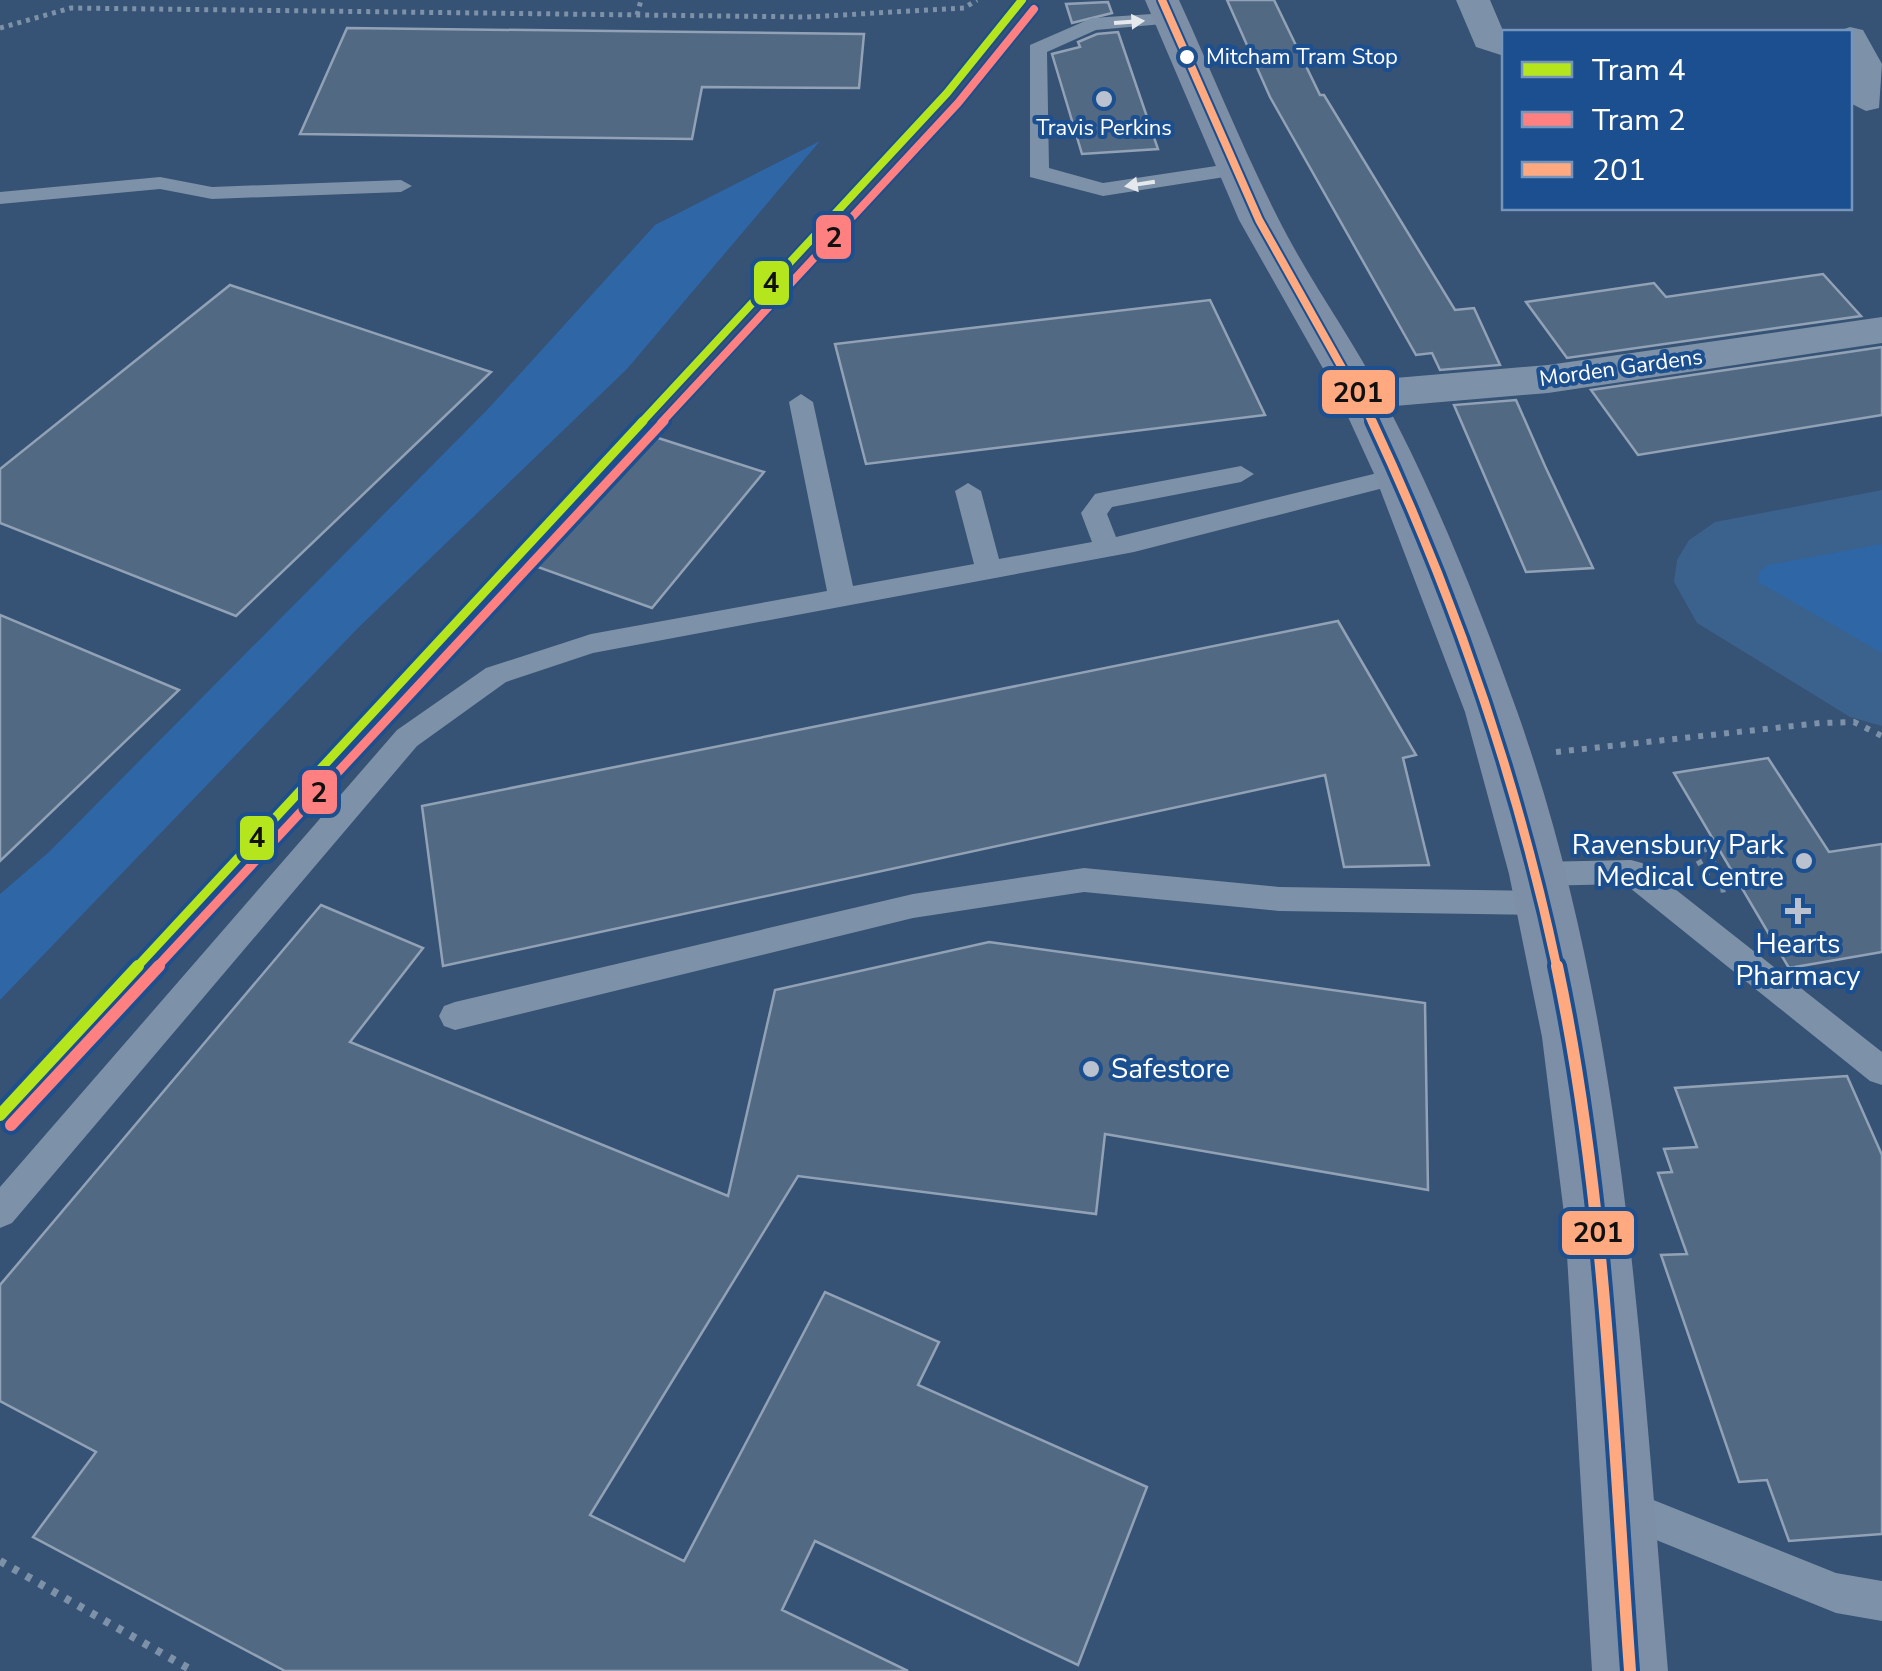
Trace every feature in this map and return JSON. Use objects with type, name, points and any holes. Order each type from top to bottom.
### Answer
[{"type":"main road","points":[[1165,10],[1258,220],[1360,395],[1398,476],[1491,712],[1540,888],[1572,1037],[1597,1222],[1621,1506],[1630,1671]]},
{"type":"street","points":[[1473,0],[1490,40],[1502,44]]},
{"type":"street","points":[[1852,43],[1871,77],[1874,103]]},
{"type":"street","name":"Morden Gardens","points":[[1360,395],[1548,379],[1882,330]]},
{"type":"lane","points":[[1165,10],[1092,24],[1037,49],[1038,172],[1104,190],[1236,169]]},
{"type":"lane","points":[[0,198],[160,182],[212,193],[401,186]]},
{"type":"lane","points":[[801,402],[842,598]]},
{"type":"lane","points":[[1107,548],[1094,513],[1104,500],[1241,474]]},
{"type":"lane","points":[[0,1212],[407,738],[496,675],[591,644],[1107,548],[1398,476]]},
{"type":"lane","points":[[968,490],[989,570]]},
{"type":"lane","points":[[455,1016],[913,906],[1084,880],[1280,900],[1540,888],[1632,872],[1882,1070]]},
{"type":"lane","points":[[1621,1506],[1836,1593],[1882,1601]]},
{"type":"path","points":[[637,14],[641,0]]},
{"type":"path","points":[[0,28],[71,8],[806,16],[964,8],[977,0]]},
{"type":"path","points":[[1491,712],[1558,753],[1820,723],[1854,722],[1882,736]]},
{"type":"path","points":[[1705,847],[1729,889],[1716,891],[1692,849],[1716,845]]},
{"type":"path","points":[[0,1561],[193,1671]]},
{"type":"shaded area","points":[[820,141],[627,369],[358,628],[0,1000],[0,894],[49,852],[487,410],[655,225]]},
{"type":"shaded area","points":[[1882,508],[1882,708],[1715,607],[1685,549],[1772,526]]},
{"type":"building","points":[[1227,0],[1274,0],[1320,95],[1324,95],[1455,310],[1474,308],[1500,365],[1440,370],[1432,353],[1416,355],[1270,97]]},
{"type":"building","points":[[1108,2],[1112,13],[1072,23],[1066,4]]},
{"type":"building","points":[[347,28],[864,34],[859,88],[702,87],[692,139],[300,134]]},
{"type":"building","name":"Travis Perkins","points":[[1118,32],[1158,149],[1082,154],[1052,54],[1080,47],[1078,42],[1097,34]]},
{"type":"building","points":[[1823,274],[1861,316],[1567,358],[1526,302],[1654,283],[1666,297]]},
{"type":"building","points":[[230,285],[491,372],[236,616],[0,523],[0,469]]},
{"type":"building","points":[[1210,300],[1265,415],[866,464],[835,344]]},
{"type":"building","points":[[1882,347],[1882,415],[1638,455],[1591,390]]},
{"type":"building","points":[[1516,400],[1593,568],[1526,572],[1454,405]]},
{"type":"building","points":[[652,436],[764,472],[652,608],[535,566]]},
{"type":"building","points":[[0,615],[179,690],[0,861]]},
{"type":"building","points":[[1338,621],[1416,755],[1403,758],[1429,865],[1344,867],[1325,775],[443,966],[422,806]]},
{"type":"building","name":"Ravensbury Park Medical Centre","points":[[1768,758],[1829,852],[1882,844],[1882,952],[1789,968],[1674,773]]},
{"type":"building","points":[[321,905],[423,948],[350,1042],[728,1196],[775,990],[989,942],[1425,1003],[1428,1190],[1105,1134],[1096,1214],[798,1176],[590,1515],[684,1561],[825,1292],[939,1342],[918,1385],[1147,1487],[1078,1665],[815,1541],[782,1610],[908,1671],[285,1671],[33,1537],[96,1452],[0,1401],[0,1285]]},
{"type":"building","points":[[1847,1076],[1882,1155],[1882,1534],[1789,1541],[1767,1480],[1739,1482],[1661,1255],[1687,1254],[1658,1173],[1672,1172],[1664,1149],[1697,1147],[1675,1088]]},
{"type":"waterway","points":[[1882,517],[1744,542],[1719,560],[1716,582],[1727,602],[1882,694]]},
{"type":"tram line","name":"4","points":[[0,1115],[947,93],[1022,0]]},
{"type":"tram line","name":"2","points":[[11,1125],[958,103],[1034,9]]},
{"type":"transit line","name":"201","points":[[1162,0],[1259,220],[1360,395],[1398,476],[1491,712],[1537,874],[1572,1037],[1597,1222],[1630,1671]]},
{"type":"place","name":"Mitcham Tram Stop","points":[[1187,57]]},
{"type":"place","name":"Travis Perkins","points":[[1104,99]]},
{"type":"place","name":"Ravensbury Park Medical Centre","points":[[1804,861]]},
{"type":"place","name":"Hearts Pharmacy","points":[[1798,911]]},
{"type":"place","name":"Safestore","points":[[1091,1069]]}]
